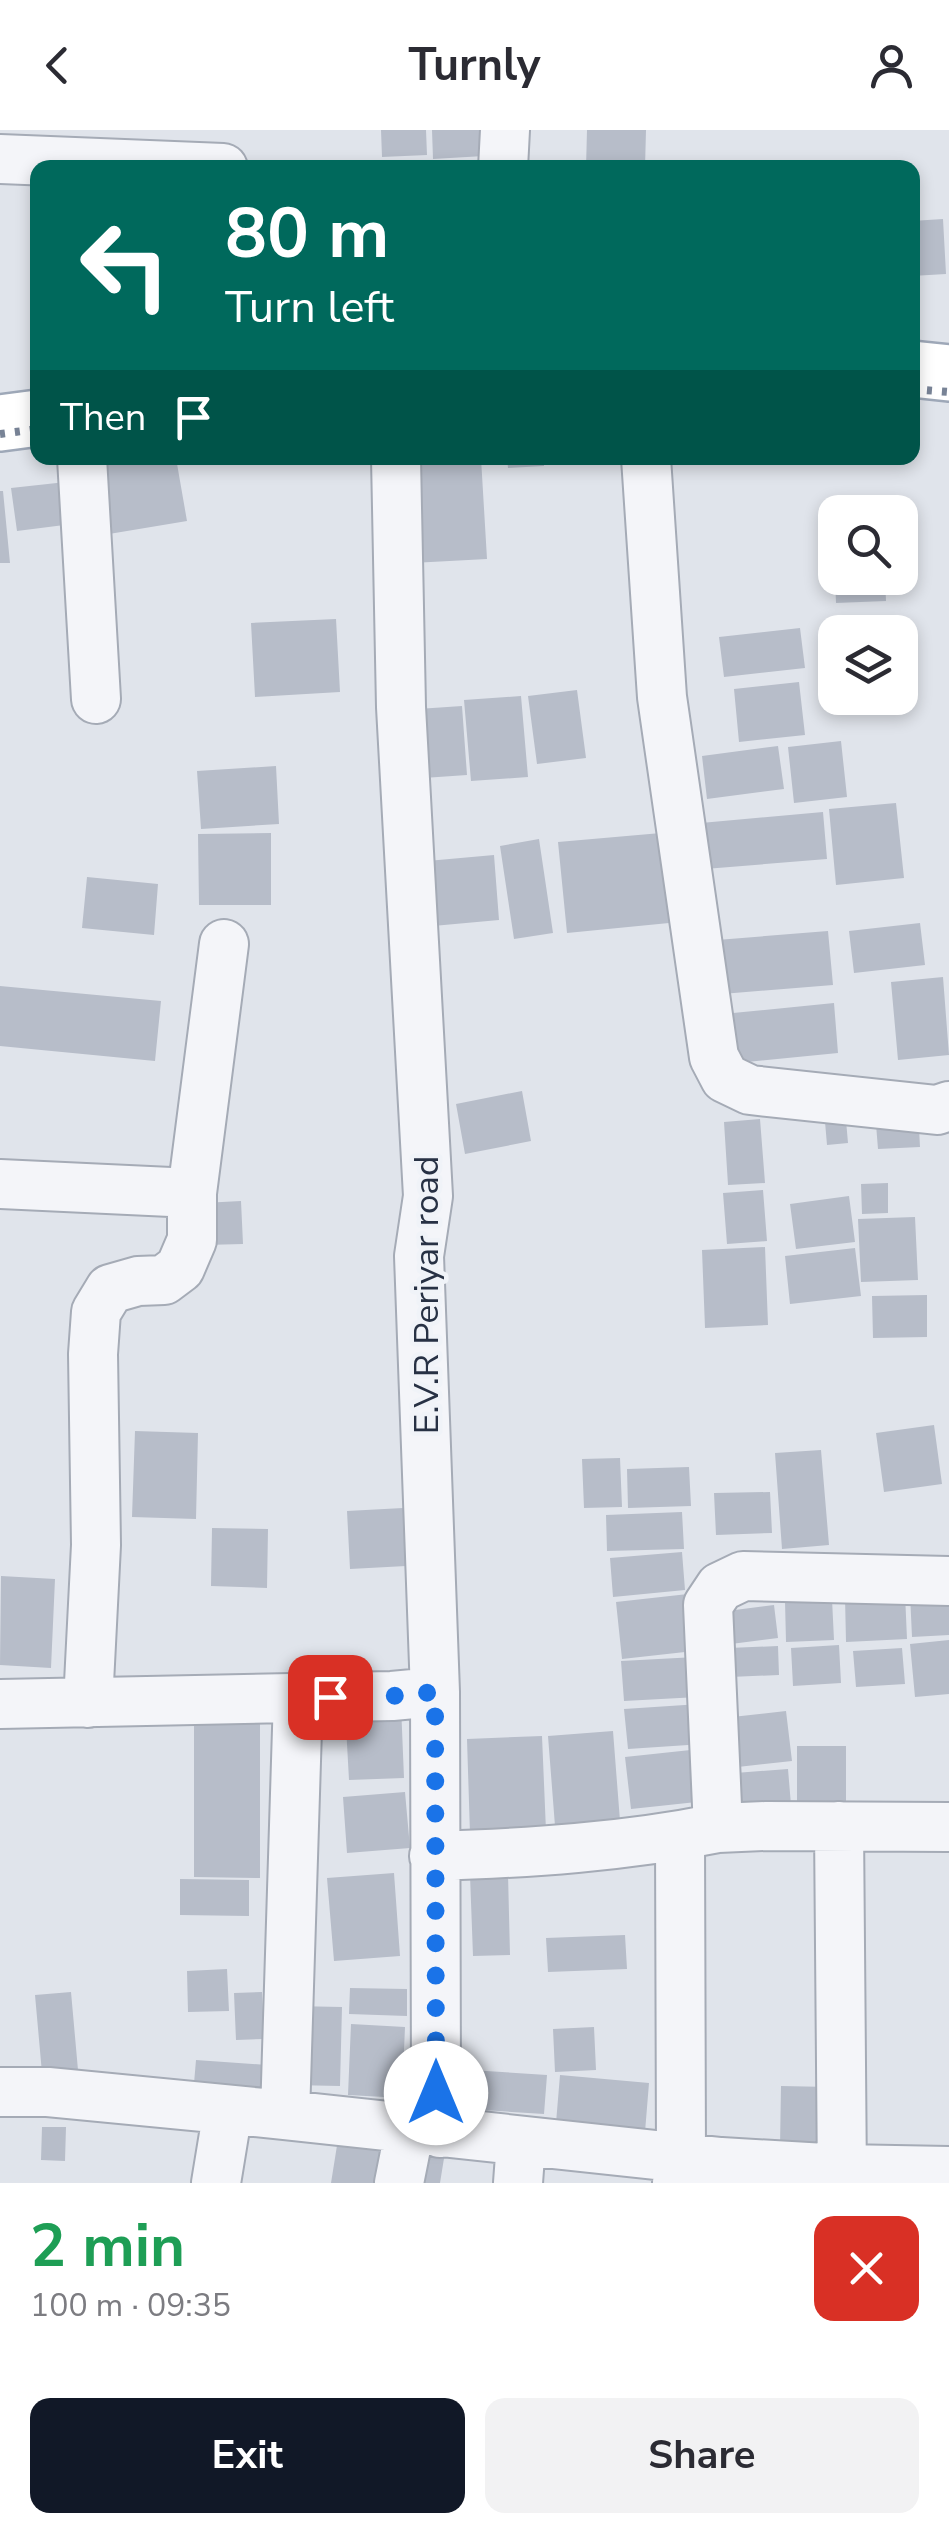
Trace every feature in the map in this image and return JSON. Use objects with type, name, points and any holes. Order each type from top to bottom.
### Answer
[{"type":"main road","points":[[920,370],[949,373]]},
{"type":"main road","points":[[920,399],[949,402]]},
{"type":"main road","points":[[0,423],[30,419]]},
{"type":"main road","points":[[0,454],[30,450]]},
{"type":"street","points":[[503,160],[505,130]]},
{"type":"street","points":[[0,159],[30,160]]},
{"type":"street","points":[[82,465],[96,699]]},
{"type":"street","name":"E.V.R Periyar road","points":[[396,465],[401,706],[428,1196],[418,1256],[435,1692],[436,2093],[425,2130],[399,2183]]},
{"type":"street","points":[[646,465],[662,697],[714,1057],[725,1078],[750,1090],[937,1110],[949,1106]]},
{"type":"street","points":[[88,1703],[96,1545],[96,1312],[110,1288],[164,1280],[180,1268],[192,1240],[192,1193],[224,944]]},
{"type":"street","points":[[0,1184],[192,1193]]},
{"type":"street","points":[[679,2170],[708,1604],[720,1587],[743,1576],[949,1582]]},
{"type":"street","points":[[0,1704],[435,1692]]},
{"type":"street","points":[[285,2115],[298,1698]]},
{"type":"street","points":[[839,1826],[842,2176]]},
{"type":"street","points":[[434,1856],[536,1853],[699,1832],[839,1826],[949,1827]]},
{"type":"street","points":[[0,2092],[48,2092],[425,2130],[520,2162],[842,2176],[949,2171]]},
{"type":"street","points":[[216,2183],[228,2110]]},
{"type":"building","points":[[381,130],[426,130],[427,155],[382,157]]},
{"type":"building","points":[[432,130],[483,130],[484,156],[433,159]]},
{"type":"building","points":[[587,130],[646,130],[645,160],[586,160]]},
{"type":"building","points":[[943,219],[946,274],[920,276],[920,220]]},
{"type":"building","points":[[91,465],[177,465],[187,521],[103,535]]},
{"type":"building","points":[[405,465],[481,465],[487,559],[412,563]]},
{"type":"building","points":[[508,465],[544,465],[544,466]]},
{"type":"building","points":[[75,481],[80,523],[17,531],[11,488]]},
{"type":"building","points":[[3,491],[10,563],[0,563]]},
{"type":"building","points":[[836,595],[886,595],[886,601],[836,603]]},
{"type":"building","points":[[336,619],[340,692],[255,697],[251,623]]},
{"type":"building","points":[[800,628],[805,668],[724,677],[719,637]]},
{"type":"building","points":[[799,682],[805,735],[739,742],[734,689]]},
{"type":"building","points":[[577,690],[586,758],[537,764],[528,696]]},
{"type":"building","points":[[521,696],[528,777],[471,781],[464,700]]},
{"type":"building","points":[[462,706],[467,775],[409,779],[403,710]]},
{"type":"building","points":[[841,741],[847,797],[794,803],[788,747]]},
{"type":"building","points":[[778,746],[784,789],[707,799],[702,756]]},
{"type":"building","points":[[276,766],[279,824],[201,829],[197,771]]},
{"type":"building","points":[[896,803],[904,878],[836,885],[829,809]]},
{"type":"building","points":[[823,812],[827,859],[705,869],[701,823]]},
{"type":"building","points":[[271,833],[271,905],[199,905],[198,834]]},
{"type":"building","points":[[661,833],[669,923],[567,933],[558,842]]},
{"type":"building","points":[[539,839],[553,933],[514,939],[500,846]]},
{"type":"building","points":[[494,855],[499,920],[422,927],[416,862]]},
{"type":"building","points":[[87,877],[158,884],[154,935],[82,928]]},
{"type":"building","points":[[920,923],[925,965],[854,973],[849,931]]},
{"type":"building","points":[[828,931],[833,985],[722,994],[717,940]]},
{"type":"building","points":[[943,977],[949,1055],[898,1060],[891,982]]},
{"type":"building","points":[[0,986],[161,1001],[155,1061],[0,1046]]},
{"type":"building","points":[[834,1003],[838,1053],[737,1063],[733,1013]]},
{"type":"building","points":[[522,1091],[531,1141],[465,1154],[456,1104]]},
{"type":"building","points":[[845,1109],[848,1143],[827,1145],[824,1110]]},
{"type":"building","points":[[918,1109],[920,1147],[878,1149],[875,1112]]},
{"type":"building","points":[[760,1119],[765,1183],[728,1185],[724,1122]]},
{"type":"building","points":[[888,1183],[888,1213],[862,1214],[861,1184]]},
{"type":"building","points":[[763,1190],[767,1241],[727,1244],[723,1193]]},
{"type":"building","points":[[849,1196],[855,1242],[796,1249],[790,1204]]},
{"type":"building","points":[[241,1201],[243,1244],[205,1245],[203,1203]]},
{"type":"building","points":[[915,1217],[918,1280],[861,1282],[858,1219]]},
{"type":"building","points":[[765,1247],[768,1325],[705,1328],[702,1250]]},
{"type":"building","points":[[855,1248],[861,1296],[790,1304],[785,1256]]},
{"type":"building","points":[[927,1295],[927,1337],[873,1338],[872,1296]]},
{"type":"building","points":[[934,1425],[942,1484],[884,1492],[876,1433]]},
{"type":"building","points":[[135,1431],[198,1433],[196,1519],[132,1517]]},
{"type":"building","points":[[821,1450],[829,1545],[782,1549],[775,1453]]},
{"type":"building","points":[[620,1458],[622,1507],[584,1508],[582,1459]]},
{"type":"building","points":[[689,1467],[691,1506],[628,1508],[627,1469]]},
{"type":"building","points":[[770,1492],[772,1533],[716,1535],[714,1493]]},
{"type":"building","points":[[403,1508],[406,1566],[350,1569],[347,1511]]},
{"type":"building","points":[[682,1512],[684,1549],[607,1551],[606,1515]]},
{"type":"building","points":[[212,1528],[268,1529],[267,1588],[211,1586]]},
{"type":"building","points":[[682,1552],[685,1590],[613,1597],[610,1558]]},
{"type":"building","points":[[1,1576],[55,1579],[51,1668],[0,1665]]},
{"type":"building","points":[[949,1592],[949,1635],[912,1637],[910,1594]]},
{"type":"building","points":[[688,1594],[694,1651],[622,1659],[616,1602]]},
{"type":"building","points":[[905,1594],[907,1639],[846,1642],[845,1597]]},
{"type":"building","points":[[832,1599],[834,1640],[786,1642],[785,1601]]},
{"type":"building","points":[[774,1605],[778,1638],[731,1644],[727,1611]]},
{"type":"building","points":[[949,1640],[949,1694],[915,1697],[910,1644]]},
{"type":"building","points":[[839,1645],[841,1683],[793,1686],[791,1648]]},
{"type":"building","points":[[778,1646],[779,1675],[730,1677],[729,1648]]},
{"type":"building","points":[[902,1648],[905,1684],[856,1687],[853,1651]]},
{"type":"building","points":[[696,1657],[698,1697],[624,1701],[621,1661]]},
{"type":"building","points":[[700,1704],[703,1744],[628,1749],[624,1709]]},
{"type":"building","points":[[401,1705],[404,1778],[349,1780],[345,1708]]},
{"type":"building","points":[[786,1711],[792,1761],[729,1768],[723,1718]]},
{"type":"building","points":[[194,1722],[260,1722],[260,1878],[194,1877]]},
{"type":"building","points":[[613,1731],[620,1821],[555,1826],[548,1736]]},
{"type":"building","points":[[542,1736],[546,1831],[470,1834],[467,1739]]},
{"type":"building","points":[[797,1746],[846,1746],[846,1801],[797,1802]]},
{"type":"building","points":[[700,1749],[706,1801],[631,1809],[625,1757]]},
{"type":"building","points":[[788,1769],[791,1805],[737,1808],[735,1773]]},
{"type":"building","points":[[405,1792],[410,1848],[347,1853],[343,1797]]},
{"type":"building","points":[[394,1873],[400,1956],[334,1961],[327,1878]]},
{"type":"building","points":[[508,1874],[510,1955],[473,1956],[470,1875]]},
{"type":"building","points":[[180,1879],[249,1880],[249,1916],[180,1915]]},
{"type":"building","points":[[625,1935],[627,1969],[548,1972],[546,1938]]},
{"type":"building","points":[[227,1969],[229,2011],[188,2012],[187,1971]]},
{"type":"building","points":[[350,1988],[407,1989],[407,2016],[349,2014]]},
{"type":"building","points":[[71,1992],[78,2070],[42,2073],[35,1995]]},
{"type":"building","points":[[262,1992],[264,2039],[236,2040],[234,1993]]},
{"type":"building","points":[[293,2006],[342,2007],[340,2086],[292,2085]]},
{"type":"building","points":[[351,2024],[405,2027],[402,2098],[348,2095]]},
{"type":"building","points":[[594,2027],[596,2070],[555,2072],[553,2029]]},
{"type":"building","points":[[196,2060],[267,2065],[265,2099],[193,2095]]},
{"type":"building","points":[[454,2069],[547,2075],[544,2114],[452,2108]]},
{"type":"building","points":[[560,2075],[649,2083],[645,2132],[556,2123]]},
{"type":"building","points":[[781,2086],[830,2087],[829,2147],[780,2147]]},
{"type":"building","points":[[42,2127],[66,2127],[65,2161],[41,2160]]},
{"type":"building","points":[[339,2133],[389,2141],[383,2183],[331,2183]]},
{"type":"building","points":[[422,2141],[446,2146],[440,2183],[414,2183]]},
{"type":"railway","points":[[920,390],[949,392]]},
{"type":"railway","points":[[0,434],[30,430]]},
{"type":"route","points":[[330,1697],[435,1692],[436,2093]]}]
